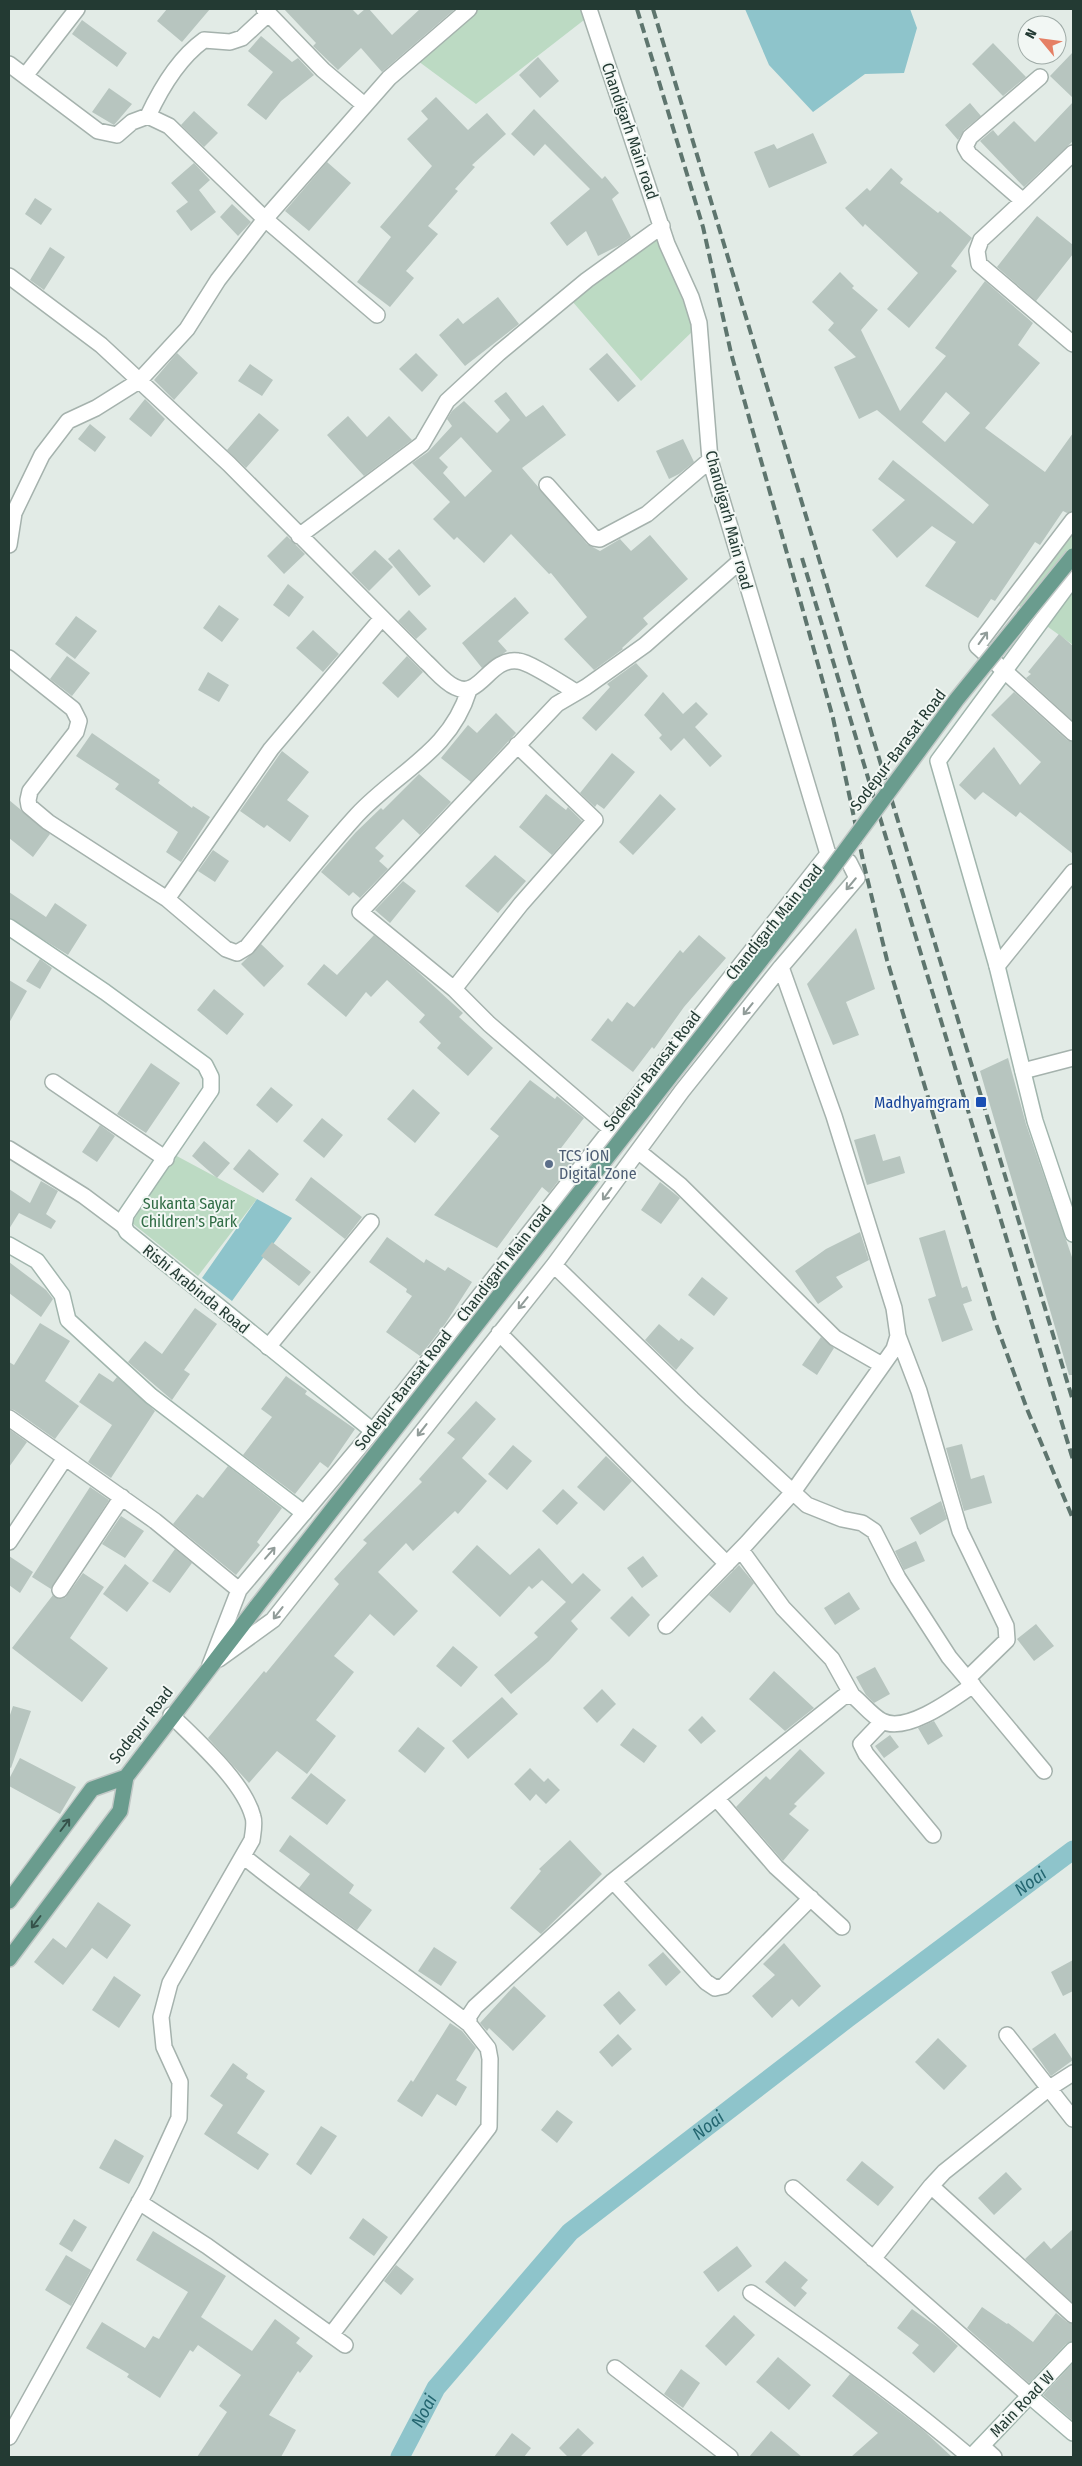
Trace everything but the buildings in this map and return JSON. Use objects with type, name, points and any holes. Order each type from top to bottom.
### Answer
[{"type":"main road","name":"Sodepur-Barasat Road","points":[[256,1606],[825,878],[957,699],[1073,556]]},
{"type":"main road","name":"Sodepur Road","points":[[9,1901],[92,1788],[126,1777],[256,1606]]},
{"type":"main road","points":[[9,1959],[120,1811],[126,1777]]},
{"type":"street","points":[[25,76],[77,9]]},
{"type":"street","points":[[9,545],[14,513],[42,455],[68,421],[96,408],[138,381],[187,329],[218,280],[265,219],[326,150],[363,104],[389,78],[469,9]]},
{"type":"street","name":"Chandigarh Main road","points":[[209,1666],[238,1590],[373,1431],[610,1128],[828,854],[739,562],[731,524],[710,460],[699,323],[691,297],[667,244],[589,9]]},
{"type":"street","points":[[9,64],[98,131],[117,135],[132,122],[148,116],[158,95],[193,48],[204,40],[230,42],[242,38],[266,12],[323,70],[363,104]]},
{"type":"street","points":[[1023,202],[969,154],[965,146],[970,138],[1040,77]]},
{"type":"street","points":[[148,116],[169,126],[265,219],[377,316]]},
{"type":"street","points":[[1073,153],[981,240],[977,251],[979,264],[1073,344]]},
{"type":"street","points":[[299,536],[422,444],[447,400],[499,353],[587,280],[662,226]]},
{"type":"street","points":[[11,282],[101,345],[229,464],[446,681],[461,690],[469,690],[479,684],[499,664],[520,661],[576,692]]},
{"type":"street","points":[[547,485],[594,538],[600,539],[647,514],[710,460]]},
{"type":"street","points":[[1073,520],[979,643],[978,649],[1006,671],[1073,733]]},
{"type":"street","points":[[610,1128],[489,1024],[454,989],[360,912],[557,704],[644,645],[739,562]]},
{"type":"street","points":[[1073,578],[938,761],[997,966],[1036,1121],[1073,1234]]},
{"type":"street","points":[[167,900],[271,749],[382,618]]},
{"type":"street","points":[[9,658],[73,708],[79,721],[76,732],[30,791],[29,806],[48,822],[167,900],[226,949],[237,953],[247,947],[358,814],[434,748],[454,726],[463,710],[469,690]]},
{"type":"street","points":[[454,989],[521,904],[595,820],[517,745]]},
{"type":"street","points":[[209,1666],[273,1620],[554,1265],[682,1091],[781,967],[857,878],[849,862],[828,854]]},
{"type":"street","points":[[997,966],[1073,872]]},
{"type":"street","points":[[9,927],[105,992],[205,1065],[211,1076],[211,1090],[166,1159],[126,1215],[124,1226]]},
{"type":"street","points":[[741,1550],[784,1608],[832,1659],[852,1695],[882,1722],[902,1723],[940,1708],[970,1682],[1007,1640],[1006,1626],[960,1531],[919,1391],[898,1336],[894,1308],[866,1214],[781,967]]},
{"type":"street","points":[[1023,1071],[1073,1058]]},
{"type":"street","points":[[53,1082],[166,1159]]},
{"type":"street","name":"Rishi Arabinda Road","points":[[9,1149],[84,1196],[124,1226],[135,1240],[373,1431]]},
{"type":"street","points":[[638,1151],[680,1185],[834,1338],[882,1365]]},
{"type":"street","points":[[268,1347],[371,1222]]},
{"type":"street","points":[[9,1245],[37,1261],[62,1294],[68,1320],[144,1390],[304,1513]]},
{"type":"street","points":[[554,1265],[692,1399],[807,1505],[842,1519],[862,1523],[874,1531],[904,1586],[949,1657],[1044,1771]]},
{"type":"street","points":[[499,1333],[727,1564]]},
{"type":"street","points":[[666,1626],[741,1550],[792,1492],[894,1350],[898,1336]]},
{"type":"street","points":[[9,1418],[155,1521],[238,1590]]},
{"type":"street","points":[[9,1542],[65,1458]]},
{"type":"street","points":[[60,1590],[122,1497]]},
{"type":"street","points":[[469,2024],[469,2016],[475,2007],[613,1881],[843,1697],[852,1695]]},
{"type":"street","points":[[9,2436],[139,2202],[180,2118],[180,2082],[164,2047],[161,2017],[170,1983],[252,1840],[254,1818],[243,1796],[218,1762],[172,1715]]},
{"type":"street","points":[[882,1722],[861,1744],[866,1754],[933,1835]]},
{"type":"street","points":[[717,1799],[763,1854],[842,1928]]},
{"type":"street","points":[[243,1856],[289,1893],[379,1956],[469,2024],[488,2048],[490,2060],[489,2127],[332,2335]]},
{"type":"street","points":[[613,1881],[706,1982],[715,1988],[724,1986],[811,1898]]},
{"type":"street","points":[[1007,2035],[1073,2119]]},
{"type":"street","points":[[873,2259],[944,2172],[1048,2089],[1073,2073]]},
{"type":"street","points":[[931,2186],[1073,2315]]},
{"type":"street","points":[[793,2188],[1073,2433]]},
{"type":"street","points":[[139,2202],[207,2246],[345,2345]]},
{"type":"street","points":[[751,2293],[918,2412],[971,2457]]},
{"type":"street","name":"Main Road W","points":[[971,2457],[1031,2397],[1073,2350]]},
{"type":"street","points":[[614,2368],[730,2457]]},
{"type":"street","points":[[982,2446],[994,2457]]},
{"type":"green space","points":[[475,9],[580,9],[584,20],[476,104],[418,61]]},
{"type":"green space","points":[[656,237],[695,329],[641,381],[572,301]]},
{"type":"green space","points":[[1073,526],[1073,645],[1015,603]]},
{"type":"green space","name":"Sukanta Sayar Children's Park","points":[[173,1154],[257,1199],[198,1276],[132,1223]]},
{"type":"water","points":[[745,9],[910,9],[917,28],[904,73],[865,74],[813,112],[769,65]]},
{"type":"water","points":[[257,1199],[292,1218],[232,1301],[202,1278]]},
{"type":"waterway","name":"Noai","points":[[400,2457],[436,2388],[570,2232],[848,2018],[1073,1850]]},
{"type":"railway","points":[[637,9],[703,227],[731,353],[833,718],[864,865],[887,960],[995,1321],[1027,1409],[1073,1519]]},
{"type":"railway","points":[[653,9],[1073,1401]]},
{"type":"railway","points":[[802,558],[1073,1460]]},
{"type":"place","name":"Madhyamgram","points":[[981,1102]]},
{"type":"place","name":"TCS iON Digital Zone","points":[[549,1164]]}]
